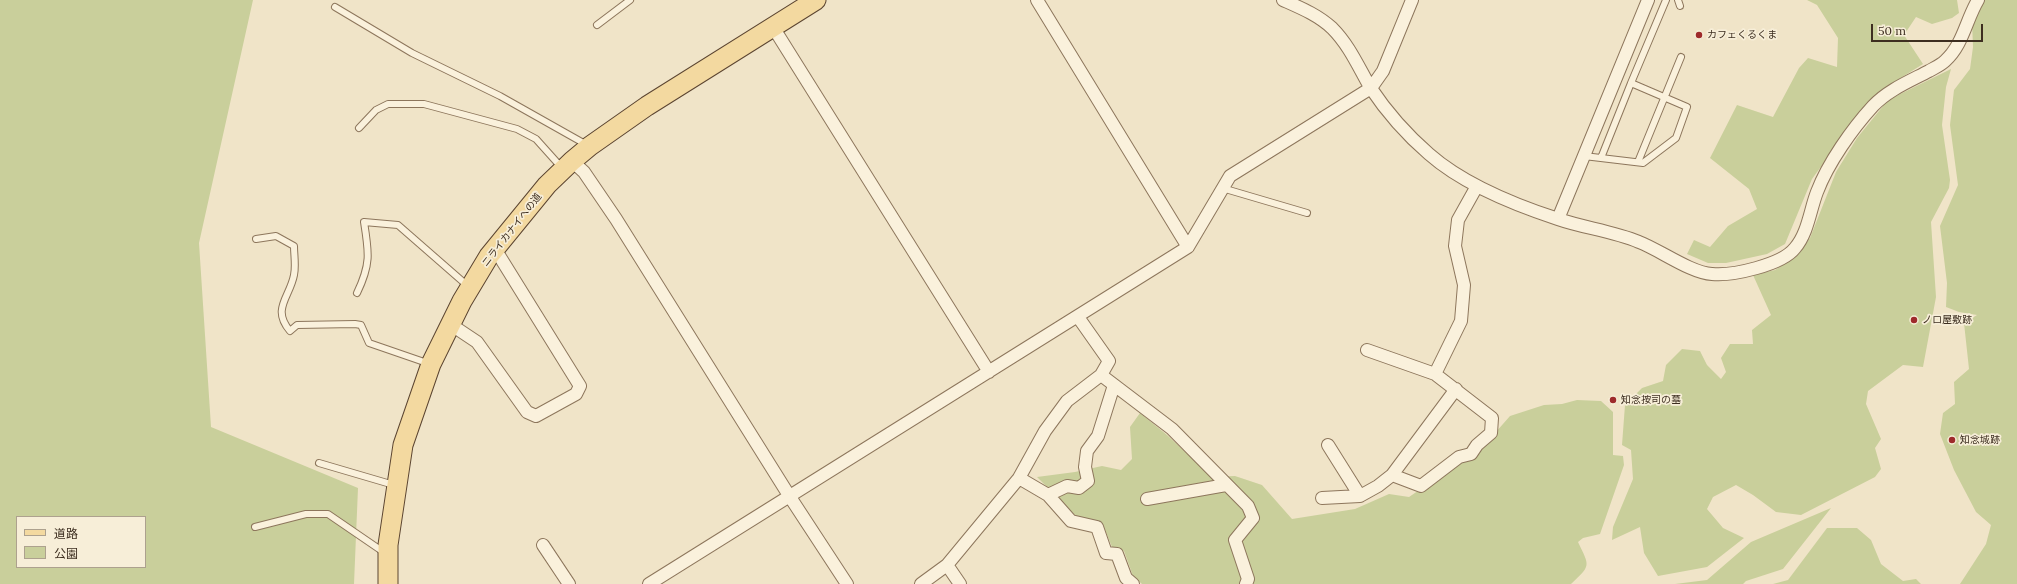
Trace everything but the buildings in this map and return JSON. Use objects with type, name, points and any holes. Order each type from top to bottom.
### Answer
[{"type":"main road","name":"ニライカナイへの道","points":[[388,584],[388,555],[396,486],[403,445],[431,364],[450,324],[470,288],[495,249],[547,185],[567,165],[590,146],[647,106],[816,0]]},
{"type":"street","points":[[1037,0],[1188,247]]},
{"type":"street","points":[[1283,0],[1310,12],[1331,28],[1348,46],[1371,88],[1403,129],[1430,155],[1477,186],[1558,219],[1639,241],[1691,267],[1710,274],[1730,273],[1774,262],[1786,256],[1795,249],[1806,228],[1816,194],[1826,170],[1858,126],[1874,105],[1892,91],[1945,62],[1964,36],[1969,15],[1978,0]]},
{"type":"street","points":[[649,584],[1188,247],[1230,176],[1371,88],[1384,71],[1412,0]]},
{"type":"street","points":[[1558,219],[1648,0]]},
{"type":"street","points":[[773,27],[989,372]]},
{"type":"street","points":[[567,165],[584,172],[616,219],[790,497],[847,584]]},
{"type":"street","points":[[1435,374],[1461,321],[1464,285],[1455,246],[1458,220],[1477,186]]},
{"type":"street","points":[[450,324],[477,342],[527,412],[536,416],[576,394],[580,386],[495,249]]},
{"type":"street","points":[[921,584],[946,565],[1019,478],[1044,431],[1067,401],[1101,375],[1109,361],[1078,317]]},
{"type":"street","points":[[1367,350],[1435,374],[1492,418],[1491,433],[1476,445],[1471,454],[1459,457],[1421,486],[1392,475]]},
{"type":"street","points":[[1101,375],[1172,429],[1248,506],[1253,518],[1235,540],[1248,579],[1246,584]]},
{"type":"street","points":[[1048,495],[1067,486],[1079,488],[1088,481],[1085,467],[1087,452],[1098,436],[1114,385]]},
{"type":"street","points":[[1322,498],[1360,496],[1378,486],[1392,475],[1456,389]]},
{"type":"street","points":[[1328,445],[1360,496]]},
{"type":"street","points":[[1019,478],[1048,495],[1071,521],[1097,527],[1106,553],[1117,554],[1126,578],[1133,584]]},
{"type":"street","points":[[1146,499],[1226,485]]},
{"type":"street","points":[[543,545],[569,584]]},
{"type":"street","points":[[946,565],[960,584]]},
{"type":"lane","points":[[597,25],[630,0]]},
{"type":"lane","points":[[1601,158],[1666,0]]},
{"type":"lane","points":[[335,7],[412,53],[500,96],[590,146]]},
{"type":"lane","points":[[1638,162],[1681,57]]},
{"type":"lane","points":[[1584,156],[1643,163],[1676,138],[1687,107],[1631,83]]},
{"type":"lane","points":[[359,128],[376,110],[388,104],[424,104],[517,129],[536,139],[567,165]]},
{"type":"lane","points":[[1222,188],[1307,214]]},
{"type":"lane","points":[[357,292],[365,277],[369,261],[364,222],[398,225],[470,288]]},
{"type":"lane","points":[[256,238],[276,236],[294,246],[294,275],[282,307],[283,323],[290,331],[297,325],[355,324],[362,326],[369,343],[422,363],[431,364]]},
{"type":"lane","points":[[319,464],[396,486]]},
{"type":"lane","points":[[255,527],[306,514],[328,514],[388,555]]},
{"type":"green space","points":[[0,0],[253,0],[199,243],[211,427],[358,488],[354,584],[0,584]]},
{"type":"green space","points":[[1807,0],[1957,0],[1959,13],[1952,18],[1932,24],[1916,17],[1904,35],[1923,64],[1880,91],[1863,109],[1812,179],[1785,244],[1767,254],[1726,263],[1708,263],[1687,254],[1694,240],[1710,247],[1728,226],[1757,209],[1749,189],[1710,158],[1737,105],[1773,117],[1799,68],[1808,58],[1837,67],[1838,38],[1817,5]]},
{"type":"green space","points":[[1985,0],[2017,0],[2017,584],[1960,584],[1986,544],[1991,525],[1976,512],[1954,470],[1940,434],[1943,413],[1955,404],[1954,382],[1969,369],[1964,323],[1977,315],[1959,312],[1946,307],[1947,283],[1940,226],[1958,185],[1950,125],[1954,90],[1970,69],[1973,47],[1972,22],[1981,2]]},
{"type":"green space","points":[[1951,69],[1946,87],[1942,125],[1950,180],[1949,188],[1931,222],[1936,297],[1923,367],[1903,365],[1868,391],[1866,404],[1881,439],[1875,448],[1881,469],[1875,477],[1801,515],[1776,512],[1753,495],[1736,485],[1713,497],[1707,509],[1723,528],[1744,538],[1707,567],[1658,576],[1644,553],[1640,527],[1612,540],[1613,527],[1633,479],[1631,450],[1622,445],[1625,405],[1642,388],[1663,381],[1666,365],[1682,349],[1700,351],[1707,365],[1721,379],[1726,372],[1721,358],[1730,344],[1753,344],[1752,330],[1771,315],[1753,275],[1775,270],[1794,258],[1810,238],[1836,172],[1857,138],[1888,100]]},
{"type":"green space","points":[[1577,400],[1601,401],[1613,412],[1613,455],[1623,456],[1624,465],[1600,534],[1583,538],[1578,542],[1585,556],[1586,565],[1582,573],[1571,584],[1142,584],[1133,576],[1124,551],[1112,547],[1103,525],[1076,516],[1037,477],[1075,472],[1102,466],[1121,470],[1132,459],[1130,427],[1140,413],[1167,435],[1212,477],[1235,476],[1262,485],[1292,519],[1355,509],[1389,494],[1409,497],[1462,461],[1475,458],[1510,416],[1544,405],[1562,404]]},
{"type":"green space","points":[[1831,508],[1783,569],[1746,581],[1743,584],[1675,584],[1707,580],[1751,542]]},
{"type":"green space","points":[[1827,528],[1857,528],[1871,540],[1881,564],[1903,581],[1916,579],[1921,584],[1773,584],[1788,580]]},
{"type":"place","name":"カフェくるくま","points":[[1699,35]]},
{"type":"place","name":"ノロ屋敷跡","points":[[1914,320]]},
{"type":"place","name":"知念按司の墓","points":[[1613,400]]},
{"type":"place","name":"知念城跡","points":[[1952,440]]}]
